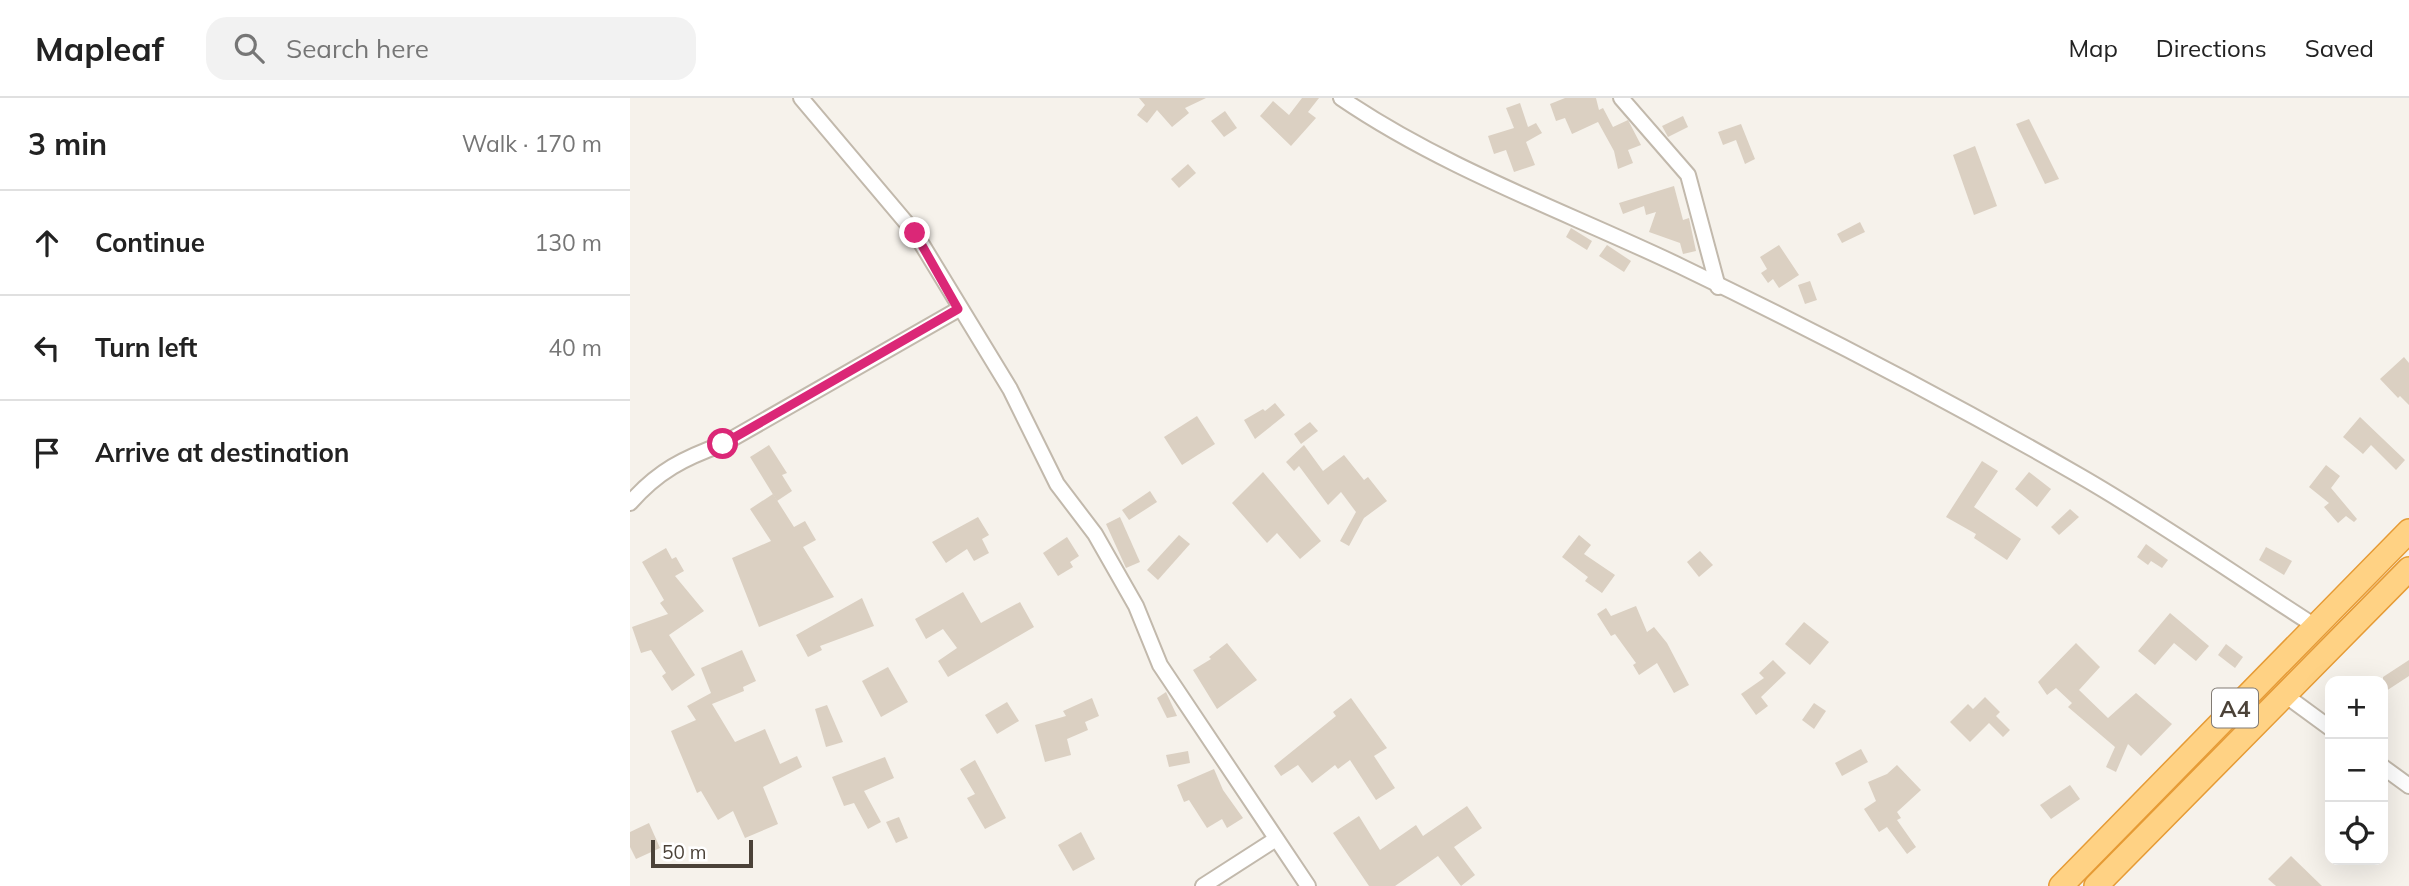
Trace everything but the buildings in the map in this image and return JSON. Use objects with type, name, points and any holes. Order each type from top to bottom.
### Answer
[{"type":"highway","name":"A4","points":[[2061,886],[2409,531]]},
{"type":"highway","name":"A4","points":[[2096,886],[2409,569]]},
{"type":"street","points":[[801,98],[915,233],[958,309],[1010,389],[1057,484],[1095,534],[1136,606],[1160,665],[1230,766],[1307,886]]},
{"type":"street","points":[[1341,98],[1443,156],[1718,287],[1936,396],[2082,477],[2315,626]]},
{"type":"street","points":[[1621,98],[1688,175],[1718,287]]},
{"type":"street","points":[[630,503],[646,485],[683,458],[723,444],[958,309]]},
{"type":"street","points":[[2285,695],[2325,724]]},
{"type":"street","points":[[2388,771],[2409,786]]},
{"type":"street","points":[[1203,886],[1276,839]]},
{"type":"route","points":[[723,444],[958,309],[915,233]]}]
